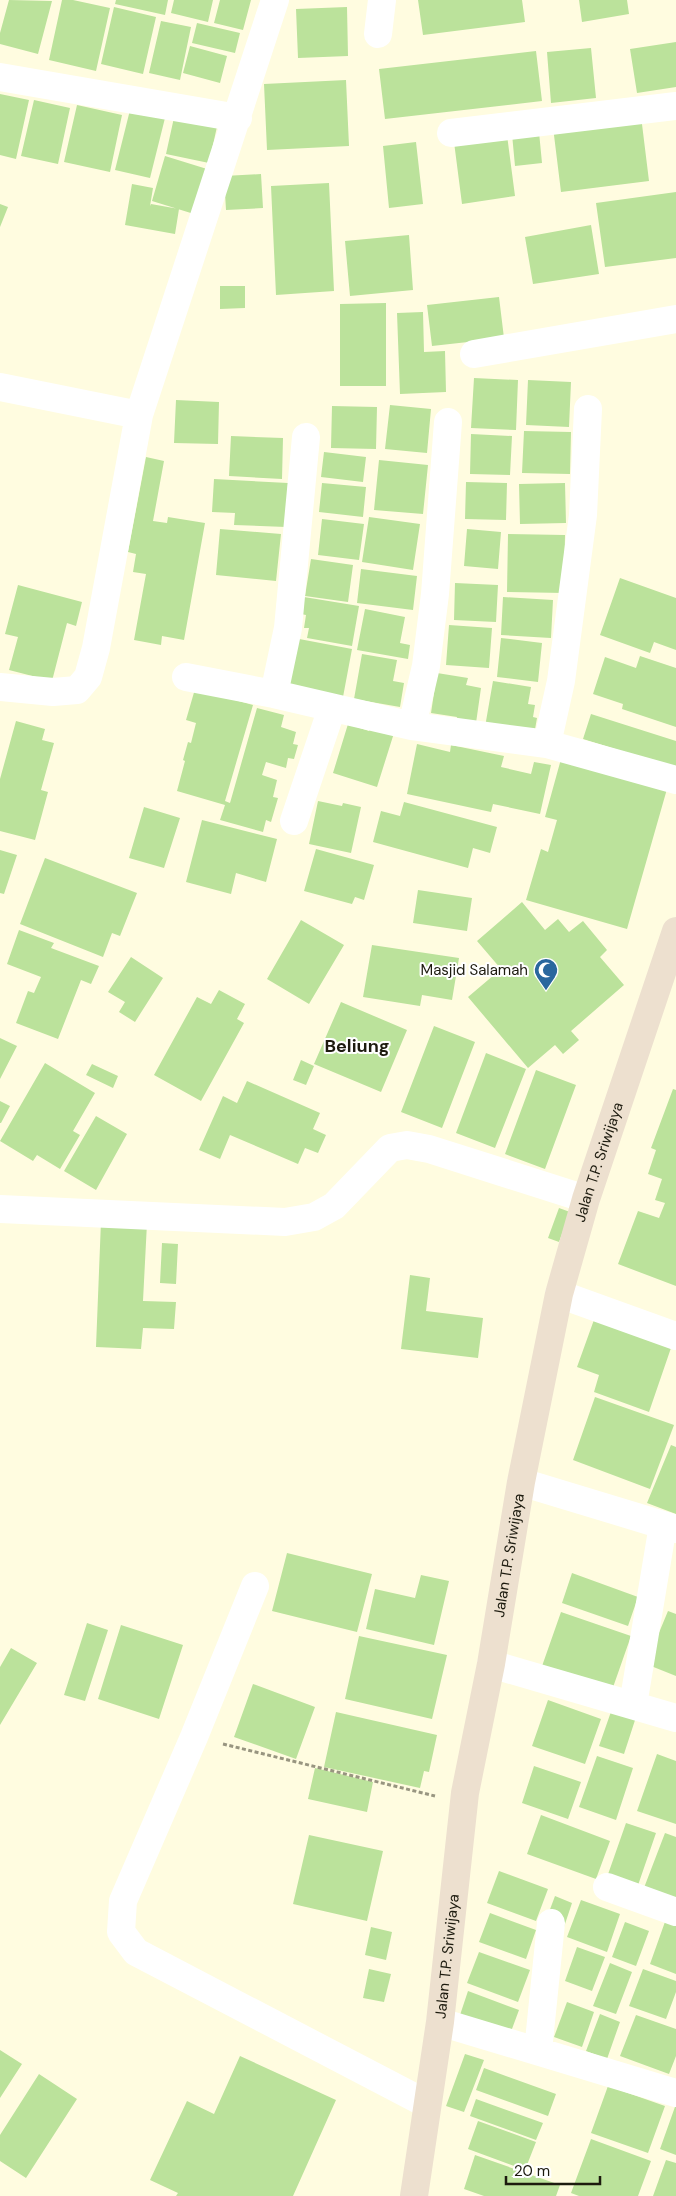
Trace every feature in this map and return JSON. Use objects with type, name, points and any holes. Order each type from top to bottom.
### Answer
[{"type":"main road","name":"Jalan T.P. Sriwijaya","points":[[414,2196],[440,2022],[465,1793],[491,1664],[521,1482],[559,1294],[586,1198],[676,931]]},
{"type":"street","points":[[0,687],[61,692],[77,690],[88,677],[96,648],[138,415],[238,118],[275,0]]},
{"type":"street","points":[[378,34],[382,0]]},
{"type":"street","points":[[0,77],[238,118]]},
{"type":"street","points":[[451,133],[676,106]]},
{"type":"street","points":[[474,354],[676,319]]},
{"type":"street","points":[[0,387],[138,415]]},
{"type":"street","points":[[547,744],[561,681],[583,515],[588,409]]},
{"type":"street","points":[[412,726],[426,666],[435,594],[448,422]]},
{"type":"street","points":[[274,694],[288,628],[306,437]]},
{"type":"street","points":[[186,678],[274,694],[412,726],[547,744],[676,780]]},
{"type":"street","points":[[294,821],[332,708]]},
{"type":"street","points":[[0,1209],[285,1222],[314,1217],[334,1206],[390,1148],[407,1146],[429,1150],[586,1198]]},
{"type":"street","points":[[559,1294],[676,1336]]},
{"type":"street","points":[[521,1482],[670,1527],[633,1705]]},
{"type":"street","points":[[255,1586],[194,1737],[124,1901],[121,1932],[136,1952],[427,2104]]},
{"type":"street","points":[[491,1664],[676,1718]]},
{"type":"street","points":[[607,1887],[676,1912]]},
{"type":"street","points":[[538,2051],[551,1923]]},
{"type":"street","points":[[440,2022],[676,2093]]},
{"type":"path","points":[[194,1737],[465,1803]]},
{"type":"building","points":[[9,0],[52,1],[38,54],[0,44],[0,33]]},
{"type":"building","points":[[62,0],[73,0],[110,8],[96,71],[49,60]]},
{"type":"building","points":[[116,0],[168,0],[165,15],[115,4]]},
{"type":"building","points":[[174,0],[213,0],[208,22],[171,13]]},
{"type":"building","points":[[220,0],[251,0],[243,30],[214,23]]},
{"type":"building","points":[[418,0],[522,0],[525,22],[423,35]]},
{"type":"building","points":[[579,0],[627,0],[629,14],[582,22]]},
{"type":"building","points":[[114,7],[156,17],[143,74],[101,64]]},
{"type":"building","points":[[347,7],[348,56],[298,58],[296,9]]},
{"type":"building","points":[[161,21],[191,27],[180,80],[149,73]]},
{"type":"building","points":[[197,23],[240,33],[235,53],[192,43]]},
{"type":"building","points":[[676,42],[676,87],[637,93],[630,49]]},
{"type":"building","points":[[190,46],[227,56],[220,83],[183,73]]},
{"type":"building","points":[[591,48],[596,98],[551,103],[547,52]]},
{"type":"building","points":[[536,51],[542,101],[385,119],[379,69]]},
{"type":"building","points":[[346,80],[349,146],[267,150],[264,84]]},
{"type":"building","points":[[0,94],[29,100],[16,159],[0,155]]},
{"type":"building","points":[[34,100],[70,108],[58,164],[21,156]]},
{"type":"building","points":[[77,105],[122,115],[110,172],[64,162]]},
{"type":"building","points":[[130,110],[165,118],[150,178],[115,170]]},
{"type":"building","points":[[175,113],[218,122],[209,163],[166,154]]},
{"type":"building","points":[[641,116],[649,181],[561,192],[553,127]]},
{"type":"building","points":[[539,132],[542,163],[515,166],[512,134]]},
{"type":"building","points":[[507,135],[515,196],[462,204],[454,142]]},
{"type":"building","points":[[416,142],[423,204],[389,208],[383,146]]},
{"type":"building","points":[[165,156],[207,169],[194,214],[152,201]]},
{"type":"building","points":[[261,174],[263,208],[226,210],[224,176]]},
{"type":"building","points":[[329,183],[334,291],[276,295],[271,186]]},
{"type":"building","points":[[132,184],[153,188],[150,206],[151,204],[179,209],[175,234],[125,225]]},
{"type":"building","points":[[676,192],[676,258],[605,267],[596,203]]},
{"type":"building","points":[[0,204],[8,207],[0,227]]},
{"type":"building","points":[[591,225],[599,274],[533,284],[525,237]]},
{"type":"building","points":[[409,235],[413,290],[350,296],[345,241]]},
{"type":"building","points":[[220,286],[245,286],[245,308],[220,309]]},
{"type":"building","points":[[499,297],[504,338],[432,346],[427,305]]},
{"type":"building","points":[[386,303],[386,386],[340,386],[340,304]]},
{"type":"building","points":[[423,312],[424,352],[445,351],[446,392],[400,394],[397,313]]},
{"type":"building","points":[[474,378],[518,380],[516,430],[471,428]]},
{"type":"building","points":[[528,380],[571,382],[569,427],[526,425]]},
{"type":"building","points":[[176,400],[219,402],[218,444],[174,443]]},
{"type":"building","points":[[390,405],[431,409],[427,453],[385,449]]},
{"type":"building","points":[[332,406],[377,407],[376,449],[331,448]]},
{"type":"building","points":[[524,431],[571,432],[570,474],[522,473]]},
{"type":"building","points":[[471,434],[512,436],[510,475],[470,474]]},
{"type":"building","points":[[231,436],[283,438],[282,479],[229,476]]},
{"type":"building","points":[[324,452],[366,457],[363,482],[321,477]]},
{"type":"building","points":[[146,457],[164,461],[153,521],[167,523],[168,517],[205,523],[184,640],[162,636],[161,645],[134,640],[146,574],[133,572],[136,554],[128,552]]},
{"type":"building","points":[[379,460],[428,465],[423,514],[374,510]]},
{"type":"building","points":[[214,479],[288,483],[286,527],[234,525],[235,513],[212,512]]},
{"type":"building","points":[[466,482],[507,483],[506,520],[465,519]]},
{"type":"building","points":[[322,483],[366,487],[363,517],[319,512]]},
{"type":"building","points":[[565,483],[566,523],[520,524],[519,484]]},
{"type":"building","points":[[369,517],[420,524],[413,570],[362,562]]},
{"type":"building","points":[[322,519],[364,524],[359,560],[318,555]]},
{"type":"building","points":[[220,529],[281,534],[276,581],[216,575]]},
{"type":"building","points":[[467,529],[501,532],[498,569],[464,566]]},
{"type":"building","points":[[508,534],[565,535],[564,593],[507,592]]},
{"type":"building","points":[[311,559],[353,565],[348,602],[305,596]]},
{"type":"building","points":[[361,569],[417,576],[413,610],[357,603]]},
{"type":"building","points":[[620,578],[676,598],[676,650],[654,642],[650,653],[600,635]]},
{"type":"building","points":[[455,583],[498,585],[496,622],[454,620]]},
{"type":"building","points":[[18,585],[82,602],[76,626],[67,623],[52,681],[9,670],[18,637],[5,634]]},
{"type":"building","points":[[304,597],[359,606],[352,646],[307,638],[309,628],[304,628],[306,615],[301,614]]},
{"type":"building","points":[[503,597],[553,600],[551,638],[501,635]]},
{"type":"building","points":[[365,609],[405,617],[400,643],[410,645],[408,659],[357,650]]},
{"type":"building","points":[[449,625],[492,628],[489,668],[446,665]]},
{"type":"building","points":[[294,638],[352,649],[343,697],[286,687]]},
{"type":"building","points":[[501,638],[542,643],[538,682],[497,677]]},
{"type":"building","points":[[362,654],[397,660],[393,681],[404,683],[400,707],[354,699]]},
{"type":"building","points":[[640,656],[676,668],[676,727],[622,709],[623,704],[593,694],[605,657],[636,668]]},
{"type":"building","points":[[437,673],[468,678],[466,685],[481,688],[475,730],[455,727],[457,717],[431,713]]},
{"type":"building","points":[[493,681],[531,687],[528,704],[535,705],[533,717],[537,718],[534,735],[485,727]]},
{"type":"building","points":[[195,689],[253,705],[225,801],[230,803],[257,708],[284,715],[281,727],[296,732],[293,744],[298,745],[294,759],[288,758],[286,768],[266,762],[262,775],[277,780],[273,797],[278,798],[271,822],[266,820],[263,832],[220,820],[225,805],[177,791],[188,742],[191,743],[196,723],[186,720]]},
{"type":"building","points":[[591,714],[676,741],[676,768],[583,739]]},
{"type":"building","points":[[16,721],[45,729],[42,740],[54,743],[41,790],[48,792],[35,840],[0,831],[0,779]]},
{"type":"building","points":[[348,724],[369,731],[371,726],[394,733],[377,787],[333,773]]},
{"type":"building","points":[[417,744],[450,752],[451,745],[504,756],[501,767],[531,774],[534,762],[551,765],[540,814],[493,804],[491,812],[407,794]]},
{"type":"building","points":[[561,759],[667,789],[627,929],[526,900],[541,849],[548,852],[557,820],[545,817]]},
{"type":"building","points":[[318,801],[342,806],[343,803],[361,807],[351,853],[309,844]]},
{"type":"building","points":[[404,802],[497,827],[490,853],[473,848],[468,868],[373,842],[381,811],[400,816]]},
{"type":"building","points":[[144,807],[180,818],[164,868],[129,858]]},
{"type":"building","points":[[202,820],[277,839],[266,882],[236,873],[231,894],[186,882]]},
{"type":"building","points":[[316,849],[374,865],[364,900],[355,897],[352,904],[304,891]]},
{"type":"building","points":[[0,850],[17,855],[4,894],[0,893]]},
{"type":"building","points":[[45,858],[137,893],[120,936],[112,933],[103,957],[20,924]]},
{"type":"building","points":[[418,890],[472,898],[467,931],[413,923]]},
{"type":"building","name":"Masjid Salamah","points":[[522,902],[545,930],[558,919],[569,932],[583,921],[607,950],[600,957],[624,985],[571,1031],[579,1040],[563,1054],[555,1045],[528,1068],[468,997],[501,969],[477,941]]},
{"type":"building","points":[[301,920],[344,945],[309,1004],[267,979]]},
{"type":"building","points":[[19,930],[54,943],[51,948],[99,966],[91,984],[81,980],[58,1039],[16,1023],[28,991],[34,993],[41,977],[7,964]]},
{"type":"building","points":[[372,945],[459,958],[452,1000],[422,995],[420,1006],[363,997]]},
{"type":"building","points":[[131,957],[163,978],[135,1022],[119,1012],[125,1002],[108,992]]},
{"type":"building","points":[[219,990],[245,1004],[237,1019],[244,1023],[201,1101],[154,1075],[197,997],[211,1004]]},
{"type":"building","points":[[341,1002],[407,1030],[381,1092],[314,1064]]},
{"type":"building","points":[[434,1026],[475,1042],[442,1128],[401,1112]]},
{"type":"building","points":[[0,1038],[17,1046],[0,1079]]},
{"type":"building","points":[[486,1053],[526,1069],[495,1148],[456,1133]]},
{"type":"building","points":[[301,1060],[314,1066],[306,1085],[293,1080]]},
{"type":"building","points":[[45,1063],[95,1093],[73,1131],[80,1135],[60,1169],[37,1155],[33,1161],[0,1141]]},
{"type":"building","points":[[92,1064],[118,1076],[113,1088],[86,1075]]},
{"type":"building","points":[[536,1070],[576,1085],[545,1169],[505,1154]]},
{"type":"building","points":[[247,1081],[320,1113],[313,1129],[326,1135],[318,1153],[305,1148],[298,1164],[230,1135],[220,1159],[199,1150],[223,1096],[237,1103]]},
{"type":"building","points":[[673,1089],[676,1090],[676,1286],[618,1264],[638,1211],[659,1218],[665,1203],[655,1200],[662,1179],[648,1174],[656,1150],[651,1148]]},
{"type":"building","points":[[0,1101],[10,1106],[1,1123],[0,1123]]},
{"type":"building","points":[[96,1116],[127,1134],[96,1190],[64,1171]]},
{"type":"building","points":[[559,1208],[570,1212],[559,1242],[548,1238]]},
{"type":"building","points":[[101,1221],[147,1223],[143,1301],[176,1302],[174,1329],[143,1328],[141,1349],[96,1347]]},
{"type":"building","points":[[162,1243],[178,1244],[176,1284],[160,1283]]},
{"type":"building","points":[[410,1275],[430,1278],[426,1311],[483,1318],[478,1358],[401,1349]]},
{"type":"building","points":[[595,1317],[672,1345],[649,1412],[594,1392],[599,1375],[577,1367]]},
{"type":"building","points":[[595,1397],[674,1425],[650,1489],[573,1460]]},
{"type":"building","points":[[671,1445],[676,1447],[676,1514],[647,1503]]},
{"type":"building","points":[[287,1553],[372,1574],[357,1632],[272,1611]]},
{"type":"building","points":[[572,1573],[638,1597],[628,1626],[562,1603]]},
{"type":"building","points":[[421,1575],[449,1581],[434,1645],[366,1629],[375,1589],[415,1598]]},
{"type":"building","points":[[668,1611],[676,1614],[676,1676],[646,1664]]},
{"type":"building","points":[[561,1612],[631,1636],[611,1693],[541,1669]]},
{"type":"building","points":[[87,1623],[108,1630],[85,1701],[64,1695]]},
{"type":"building","points":[[121,1625],[183,1645],[159,1719],[98,1699]]},
{"type":"building","points":[[359,1636],[447,1655],[432,1719],[345,1699]]},
{"type":"building","points":[[11,1648],[37,1663],[0,1725],[0,1667]]},
{"type":"building","points":[[253,1684],[315,1707],[296,1759],[234,1737]]},
{"type":"building","points":[[548,1700],[601,1719],[585,1764],[532,1746]]},
{"type":"building","points":[[613,1706],[637,1714],[624,1754],[599,1746]]},
{"type":"building","points":[[336,1712],[437,1735],[429,1772],[424,1771],[420,1788],[324,1767]]},
{"type":"building","points":[[657,1754],[676,1761],[676,1824],[637,1811]]},
{"type":"building","points":[[597,1756],[633,1768],[616,1820],[579,1807]]},
{"type":"building","points":[[534,1766],[581,1782],[568,1819],[522,1803]]},
{"type":"building","points":[[315,1768],[373,1782],[367,1812],[308,1799]]},
{"type":"building","points":[[541,1815],[610,1841],[596,1879],[527,1854]]},
{"type":"building","points":[[626,1823],[656,1833],[636,1891],[606,1880]]},
{"type":"building","points":[[665,1833],[676,1837],[676,1905],[642,1893]]},
{"type":"building","points":[[309,1835],[383,1851],[367,1921],[293,1904]]},
{"type":"building","points":[[499,1871],[548,1889],[536,1921],[487,1903]]},
{"type":"building","points":[[555,1896],[572,1903],[564,1927],[546,1920]]},
{"type":"building","points":[[581,1900],[620,1914],[607,1952],[567,1937]]},
{"type":"building","points":[[490,1913],[536,1930],[526,1959],[479,1942]]},
{"type":"building","points":[[666,1919],[676,1923],[676,1974],[650,1964]]},
{"type":"building","points":[[625,1922],[649,1931],[636,1966],[612,1957]]},
{"type":"building","points":[[371,1927],[392,1932],[386,1960],[365,1955]]},
{"type":"building","points":[[577,1947],[605,1957],[592,1991],[565,1981]]},
{"type":"building","points":[[479,1952],[530,1970],[518,2002],[467,1983]]},
{"type":"building","points":[[610,1963],[632,1972],[616,2014],[593,2006]]},
{"type":"building","points":[[369,1969],[391,1974],[384,2002],[363,1998]]},
{"type":"building","points":[[643,1969],[676,1981],[676,1992],[666,2019],[629,2006]]},
{"type":"building","points":[[468,1991],[519,2010],[509,2037],[459,2018]]},
{"type":"building","points":[[567,2002],[594,2012],[582,2047],[554,2037]]},
{"type":"building","points":[[600,2014],[620,2022],[607,2059],[586,2051]]},
{"type":"building","points":[[636,2015],[676,2029],[676,2056],[669,2074],[620,2056]]},
{"type":"building","points":[[0,2050],[22,2064],[0,2098]]},
{"type":"building","points":[[465,2054],[484,2060],[464,2112],[446,2106]]},
{"type":"building","points":[[240,2056],[336,2100],[293,2196],[176,2196],[178,2193],[150,2180],[187,2101],[214,2114]]},
{"type":"building","points":[[484,2068],[556,2094],[548,2116],[476,2090]]},
{"type":"building","points":[[39,2074],[77,2099],[26,2178],[0,2161],[0,2135]]},
{"type":"building","points":[[608,2086],[665,2106],[648,2153],[591,2133]]},
{"type":"building","points":[[476,2099],[543,2123],[536,2140],[470,2116]]},
{"type":"building","points":[[676,2104],[676,2155],[660,2149]]},
{"type":"building","points":[[478,2121],[536,2142],[525,2170],[468,2149]]},
{"type":"building","points":[[591,2139],[651,2161],[638,2196],[579,2196],[571,2193]]},
{"type":"building","points":[[475,2155],[560,2185],[556,2196],[484,2196],[464,2189]]},
{"type":"building","points":[[666,2160],[676,2163],[676,2196],[653,2196]]},
{"type":"place","name":"Masjid Salamah","points":[[546,991]]},
{"type":"district","name":"Beliung","points":[[357,1046]]}]
